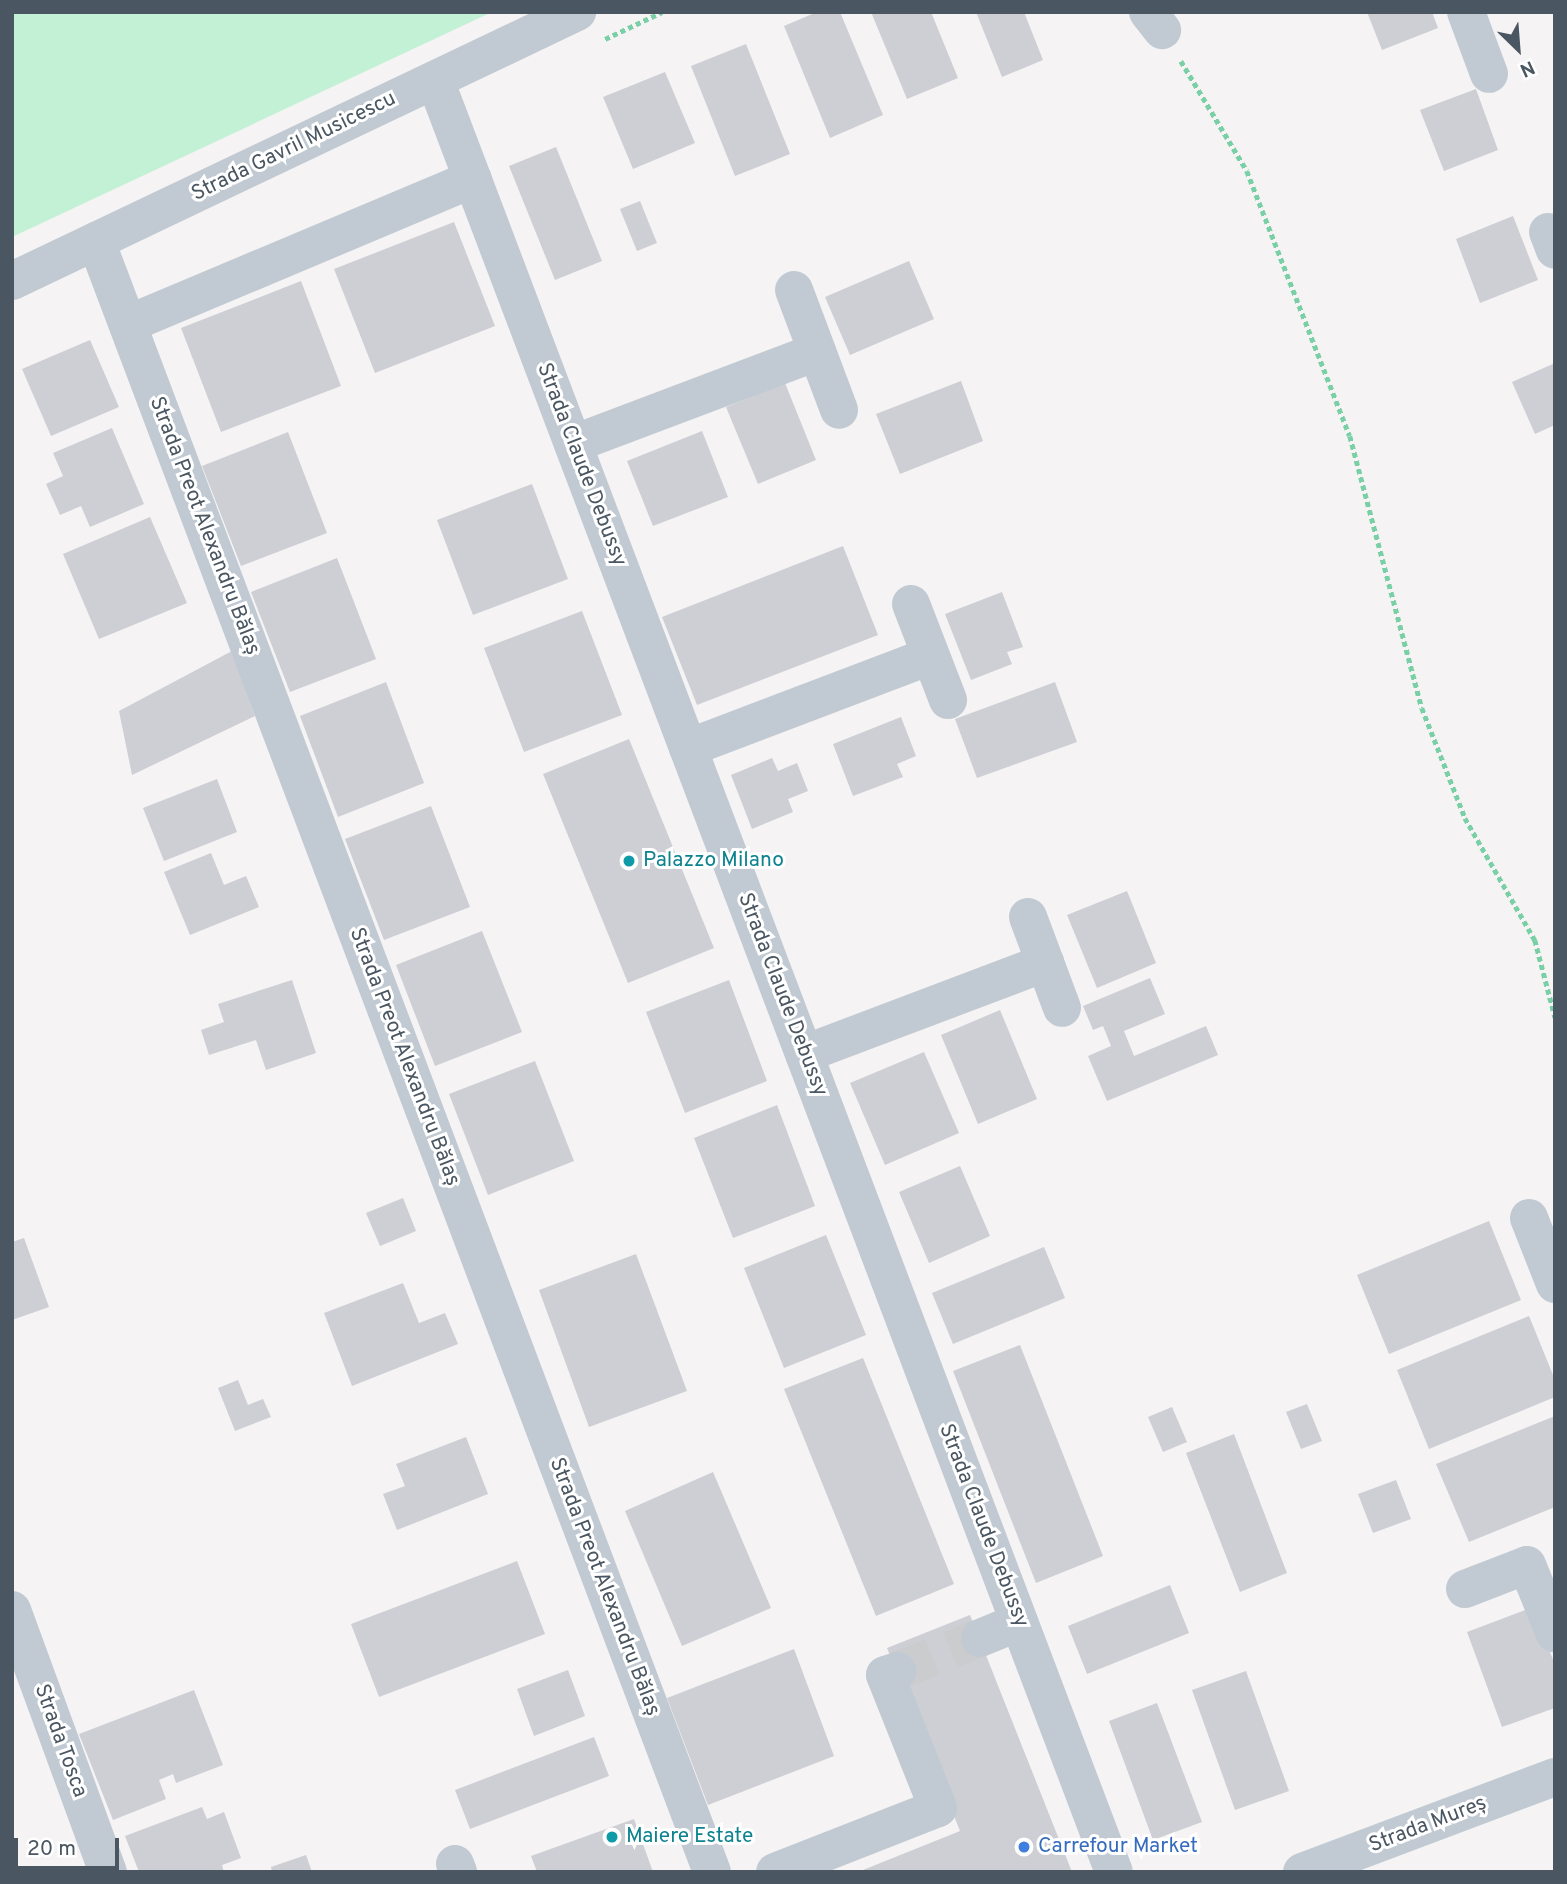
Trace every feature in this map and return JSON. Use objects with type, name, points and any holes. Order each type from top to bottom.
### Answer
[{"type":"street","name":"Strada Gavril Musicescu","points":[[12,281],[577,12]]},
{"type":"street","points":[[1468,13],[1489,74]]},
{"type":"street","name":"Strada Claude Debussy","points":[[435,80],[1114,1872]]},
{"type":"street","points":[[128,324],[473,179]]},
{"type":"street","name":"Strada Preot Alexandru Bălaș","points":[[96,241],[712,1872]]},
{"type":"street","points":[[794,290],[839,410]]},
{"type":"street","points":[[573,444],[817,352]]},
{"type":"street","points":[[911,604],[947,700]]},
{"type":"street","points":[[688,748],[930,656]]},
{"type":"street","points":[[1028,917],[1062,1008]]},
{"type":"street","points":[[804,1054],[1045,963]]},
{"type":"street","points":[[1529,1218],[1555,1284]]},
{"type":"street","points":[[1465,1589],[1527,1565],[1555,1634]]},
{"type":"street","name":"Strada Tosca","points":[[12,1611],[108,1872]]},
{"type":"street","points":[[980,1638],[1019,1622]]},
{"type":"street","points":[[775,1872],[937,1808],[885,1675],[897,1671]]},
{"type":"street","name":"Strada Mureș","points":[[1312,1870],[1555,1777]]},
{"type":"path","points":[[1155,21],[1247,172],[1350,436],[1422,708],[1465,818],[1535,940],[1555,1017]]},
{"type":"green space","points":[[12,12],[492,12],[12,237]]},
{"type":"building","points":[[817,12],[840,12],[883,115],[830,138],[784,26]]},
{"type":"building","points":[[871,12],[931,12],[958,78],[907,99]]},
{"type":"building","points":[[976,12],[1024,12],[1043,60],[1002,77]]},
{"type":"building","points":[[1367,12],[1432,12],[1438,28],[1382,50]]},
{"type":"building","points":[[746,44],[790,154],[735,176],[691,66]]},
{"type":"building","points":[[665,72],[695,143],[633,169],[603,97]]},
{"type":"building","points":[[1476,89],[1498,150],[1444,171],[1420,110]]},
{"type":"building","points":[[556,147],[602,261],[555,280],[509,166]]},
{"type":"building","points":[[640,201],[657,243],[637,251],[620,209]]},
{"type":"building","points":[[1513,216],[1538,280],[1480,303],[1456,239]]},
{"type":"building","points":[[454,222],[495,326],[375,373],[334,269]]},
{"type":"building","points":[[909,261],[934,319],[850,355],[825,297]]},
{"type":"building","points":[[301,281],[341,386],[221,432],[181,328]]},
{"type":"building","points":[[90,340],[119,407],[51,436],[22,369]]},
{"type":"building","points":[[1555,363],[1555,425],[1535,434],[1512,382]]},
{"type":"building","points":[[961,381],[983,441],[900,474],[876,414]]},
{"type":"building","points":[[785,383],[816,460],[758,484],[726,407]]},
{"type":"building","points":[[112,428],[144,504],[90,527],[81,506],[60,515],[46,484],[63,476],[53,453]]},
{"type":"building","points":[[702,431],[728,497],[653,526],[627,461]]},
{"type":"building","points":[[288,432],[327,533],[241,566],[202,466]]},
{"type":"building","points":[[532,484],[568,579],[473,615],[437,520]]},
{"type":"building","points":[[150,517],[187,603],[99,639],[63,554]]},
{"type":"building","points":[[843,546],[878,635],[697,705],[662,617]]},
{"type":"building","points":[[337,558],[376,659],[290,692],[251,592]]},
{"type":"building","points":[[1002,592],[1023,647],[1007,652],[1012,664],[971,680],[945,614]]},
{"type":"building","points":[[582,611],[622,715],[524,752],[484,648]]},
{"type":"building","points":[[232,651],[255,716],[132,775],[119,711]]},
{"type":"building","points":[[386,682],[424,783],[338,817],[300,716]]},
{"type":"building","points":[[1055,682],[1077,742],[977,778],[955,719]]},
{"type":"building","points":[[901,717],[916,756],[897,764],[903,777],[853,796],[833,744]]},
{"type":"building","name":"Palazzo Milano","points":[[629,739],[714,948],[628,983],[543,774]]},
{"type":"building","points":[[772,758],[778,771],[797,763],[808,791],[788,799],[793,812],[752,829],[731,775]]},
{"type":"building","points":[[217,779],[237,832],[164,861],[143,808]]},
{"type":"building","points":[[431,806],[470,907],[384,940],[345,839]]},
{"type":"building","points":[[211,853],[224,885],[246,876],[259,907],[190,935],[164,872]]},
{"type":"building","points":[[1127,891],[1156,963],[1097,988],[1067,915]]},
{"type":"building","points":[[482,931],[522,1032],[435,1066],[396,965]]},
{"type":"building","points":[[1150,978],[1165,1014],[1124,1031],[1134,1056],[1206,1026],[1218,1055],[1107,1101],[1088,1056],[1111,1046],[1103,1026],[1093,1030],[1083,1006]]},
{"type":"building","points":[[292,980],[316,1053],[266,1070],[256,1040],[209,1055],[201,1030],[224,1022],[218,1004]]},
{"type":"building","points":[[729,980],[767,1081],[685,1113],[646,1012]]},
{"type":"building","points":[[1000,1010],[1037,1099],[978,1124],[941,1035]]},
{"type":"building","points":[[924,1052],[959,1133],[885,1165],[850,1083]]},
{"type":"building","points":[[535,1061],[574,1161],[488,1195],[449,1094]]},
{"type":"building","points":[[777,1105],[815,1206],[733,1238],[694,1138]]},
{"type":"building","points":[[960,1166],[990,1236],[929,1263],[899,1192]]},
{"type":"building","points":[[403,1198],[416,1231],[380,1246],[366,1213]]},
{"type":"building","points":[[1489,1221],[1521,1300],[1389,1354],[1357,1275]]},
{"type":"building","points":[[826,1235],[866,1335],[784,1368],[744,1268]]},
{"type":"building","points":[[24,1238],[49,1307],[12,1320],[12,1242]]},
{"type":"building","points":[[1044,1247],[1065,1298],[953,1344],[932,1293]]},
{"type":"building","points":[[636,1254],[687,1391],[589,1427],[539,1290]]},
{"type":"building","points":[[403,1283],[419,1323],[445,1313],[458,1344],[352,1386],[324,1313]]},
{"type":"building","points":[[1529,1316],[1555,1380],[1555,1397],[1429,1449],[1397,1370]]},
{"type":"building","points":[[1020,1345],[1103,1556],[1036,1583],[953,1371]]},
{"type":"building","points":[[863,1358],[954,1584],[876,1616],[784,1389]]},
{"type":"building","points":[[238,1380],[248,1405],[263,1399],[271,1417],[235,1431],[218,1388]]},
{"type":"building","points":[[1307,1404],[1322,1441],[1301,1449],[1286,1412]]},
{"type":"building","points":[[1172,1407],[1187,1442],[1163,1452],[1148,1417]]},
{"type":"building","points":[[1555,1416],[1555,1507],[1469,1542],[1436,1464]]},
{"type":"building","points":[[1234,1434],[1287,1573],[1240,1592],[1186,1453]]},
{"type":"building","points":[[466,1437],[488,1494],[397,1530],[383,1494],[405,1486],[396,1464]]},
{"type":"building","points":[[713,1472],[771,1608],[682,1646],[625,1511]]},
{"type":"building","points":[[1396,1480],[1411,1519],[1373,1533],[1358,1494]]},
{"type":"building","points":[[517,1561],[545,1634],[379,1697],[351,1624]]},
{"type":"building","points":[[1170,1585],[1189,1633],[1087,1674],[1068,1626]]},
{"type":"building","points":[[1533,1607],[1555,1665],[1555,1708],[1502,1727],[1467,1632]]},
{"type":"building","points":[[970,1615],[1072,1872],[858,1872],[960,1831],[887,1648]]},
{"type":"building","points":[[794,1649],[834,1756],[708,1805],[667,1698]]},
{"type":"building","points":[[568,1670],[585,1716],[534,1736],[517,1689]]},
{"type":"building","points":[[1246,1671],[1289,1791],[1235,1810],[1192,1690]]},
{"type":"building","points":[[194,1690],[223,1765],[176,1783],[173,1774],[159,1780],[166,1799],[113,1820],[79,1734]]},
{"type":"building","points":[[1157,1703],[1202,1822],[1153,1840],[1109,1721]]},
{"type":"building","points":[[594,1737],[609,1776],[470,1829],[455,1790]]},
{"type":"building","points":[[202,1807],[207,1819],[224,1812],[241,1858],[222,1865],[224,1872],[139,1872],[125,1836]]},
{"type":"building","name":"Maiere Estate","points":[[634,1819],[653,1872],[537,1872],[531,1856]]},
{"type":"building","points":[[306,1855],[312,1872],[272,1872],[271,1867]]},
{"type":"tunnel","points":[[897,1671],[980,1638]]},
{"type":"place","name":"Palazzo Milano","points":[[629,861]]},
{"type":"place","name":"Maiere Estate","points":[[612,1837]]},
{"type":"place","name":"Carrefour Market","points":[[1024,1847]]}]
